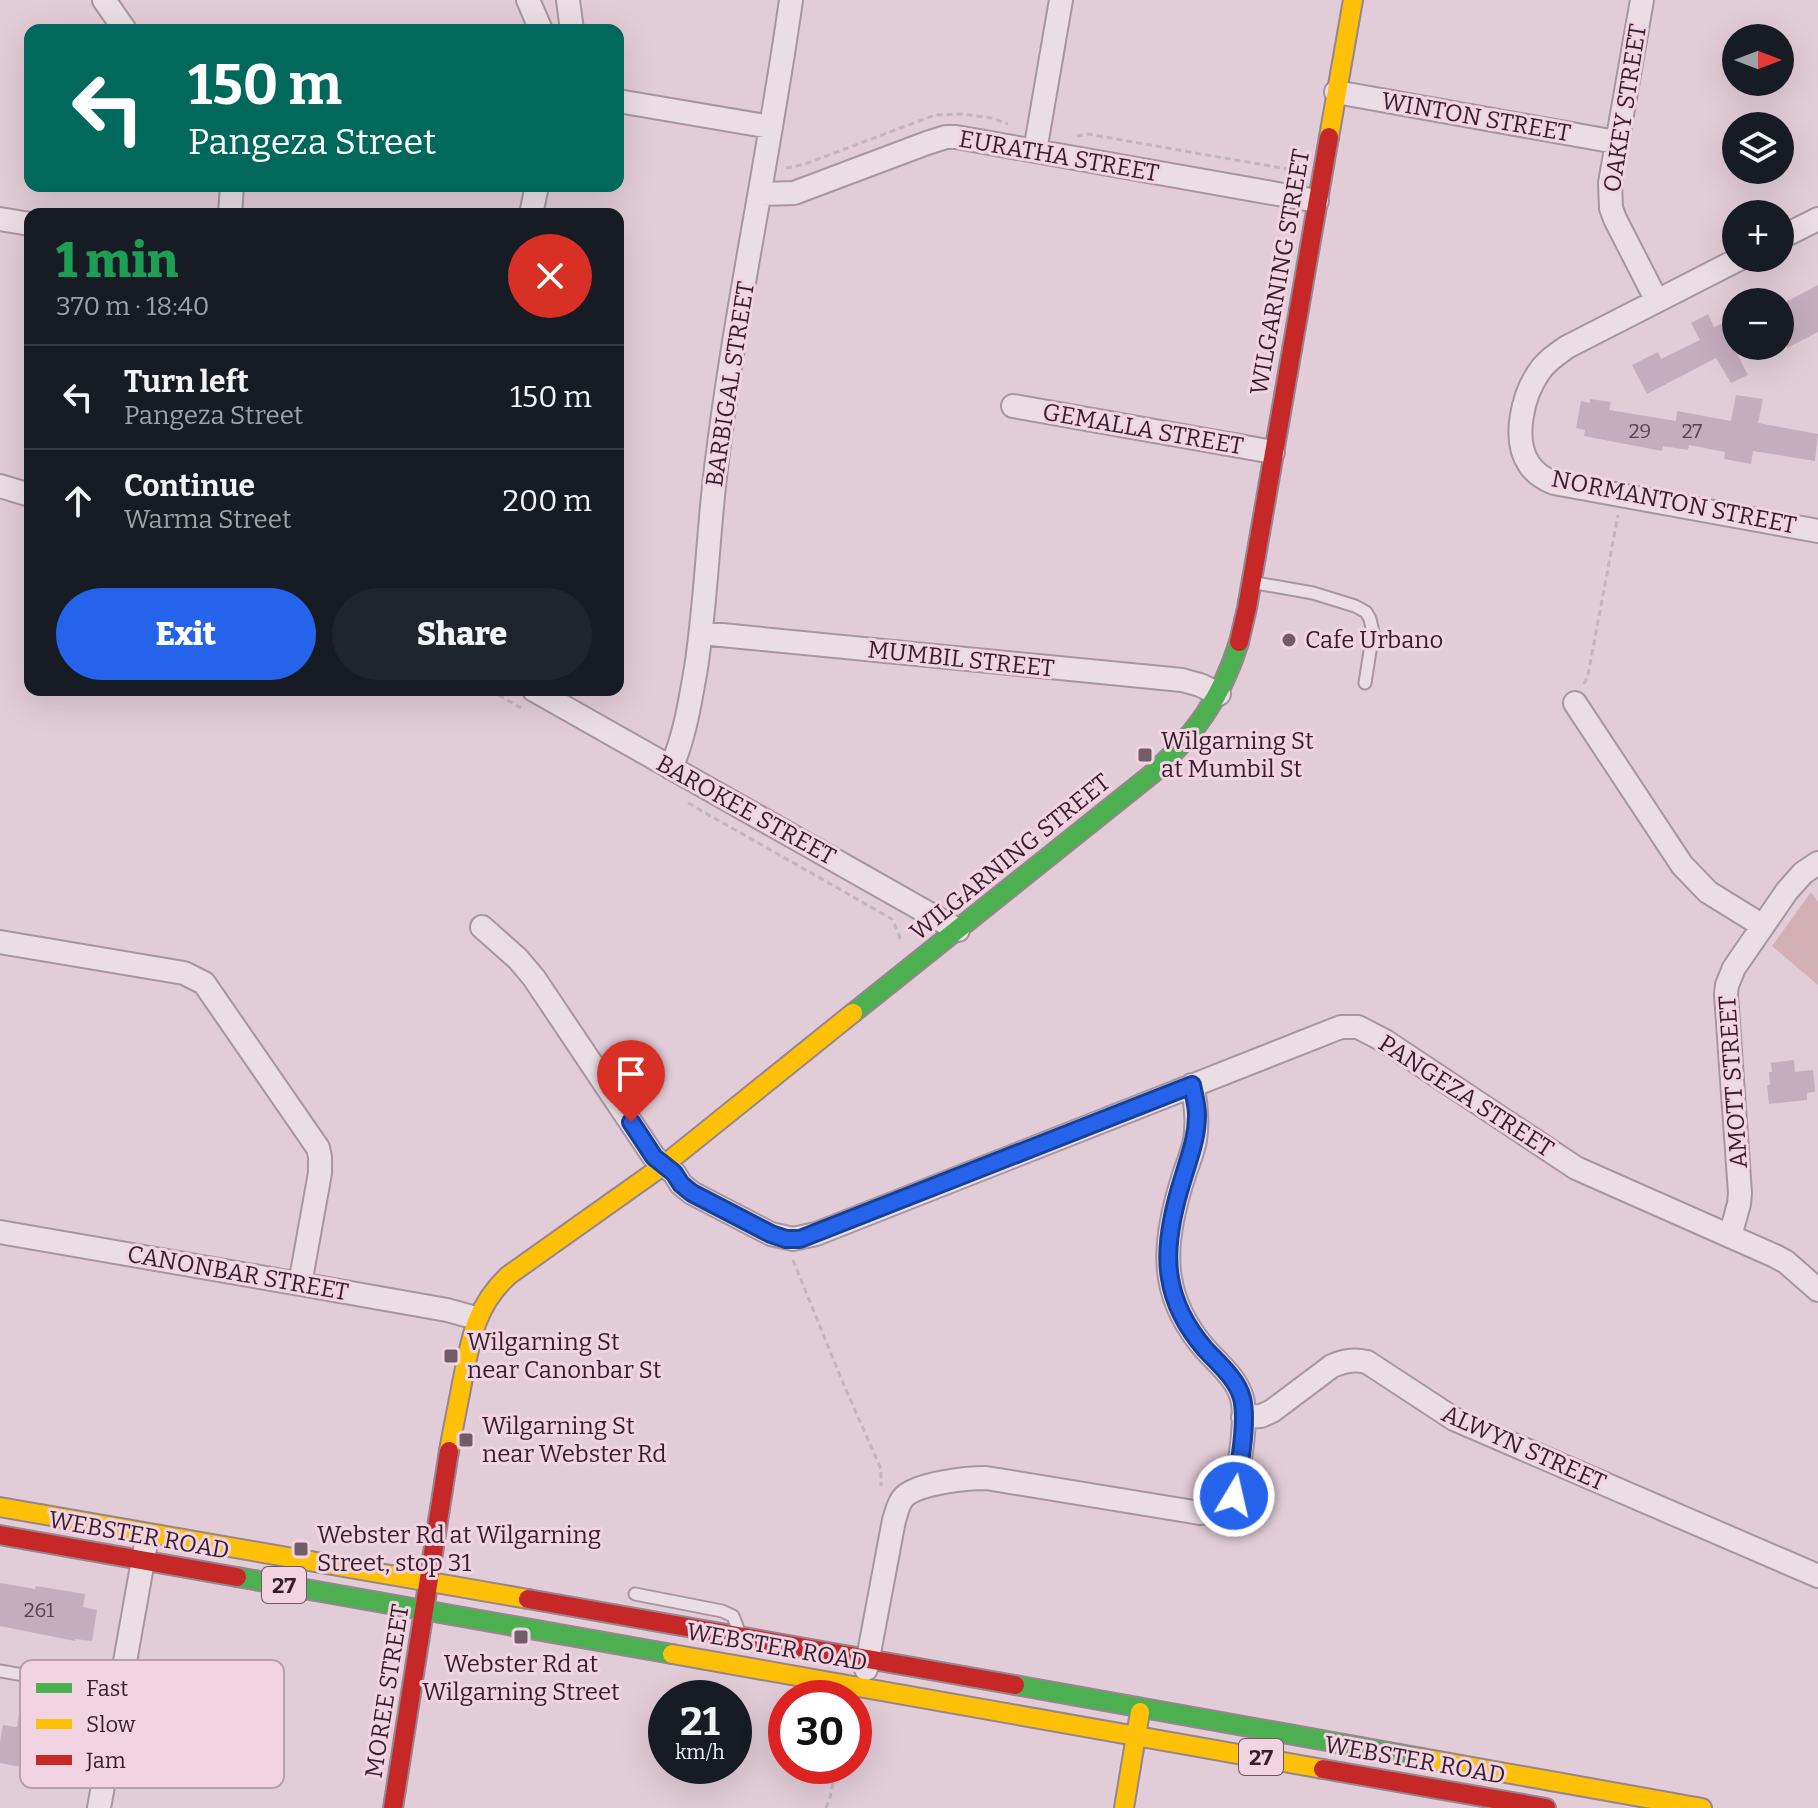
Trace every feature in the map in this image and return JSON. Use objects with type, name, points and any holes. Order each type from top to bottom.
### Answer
[{"type":"main road","name":"WILGARNING STREET","points":[[429,1582],[451,1440],[472,1333],[476,1318],[490,1294],[509,1275],[664,1165],[1171,757],[1201,723],[1219,694],[1237,653],[1251,582],[1353,0]]},
{"type":"main road","name":"WEBSTER ROAD","points":[[0,1507],[1141,1708],[1647,1803],[1702,1808]]},
{"type":"main road","name":"WEBSTER ROAD","points":[[0,1535],[829,1680]]},
{"type":"main road","name":"MOREE STREET","points":[[393,1808],[429,1582]]},
{"type":"main road","name":"WEBSTER ROAD","points":[[872,1687],[1546,1808]]},
{"type":"main road","points":[[1124,1808],[1141,1708]]},
{"type":"street","points":[[104,0],[121,24]]},
{"type":"street","points":[[528,0],[538,24]]},
{"type":"street","points":[[568,0],[571,24]]},
{"type":"street","name":"BARBIGAL STREET","points":[[671,768],[683,738],[701,633],[718,455],[791,0]]},
{"type":"street","points":[[1035,151],[1061,0]]},
{"type":"street","name":"OAKEY STREET","points":[[1642,0],[1616,142],[1610,183],[1611,208],[1657,301]]},
{"type":"street","name":"WINTON STREET","points":[[1336,92],[1616,142]]},
{"type":"street","points":[[624,102],[771,127]]},
{"type":"street","name":"EURATHA STREET","points":[[761,194],[794,193],[946,137],[968,138],[1317,201]]},
{"type":"street","points":[[0,219],[24,223]]},
{"type":"street","points":[[1794,231],[1818,219]]},
{"type":"street","name":"NORMANTON STREET","points":[[1722,268],[1555,355],[1537,375],[1528,393],[1521,440],[1523,452],[1535,472],[1554,483],[1818,531]]},
{"type":"street","name":"GEMALLA STREET","points":[[1013,406],[1273,452]]},
{"type":"street","name":"MUMBIL STREET","points":[[701,633],[1182,680],[1219,694]]},
{"type":"street","name":"BAROKEE STREET","points":[[545,696],[958,930]]},
{"type":"street","points":[[1575,703],[1682,865],[1708,892],[1763,926]]},
{"type":"street","name":"AMOTT STREET","points":[[1730,1236],[1740,1193],[1726,994],[1730,976],[1795,880],[1818,863]]},
{"type":"street","name":"PANGEZA STREET","points":[[482,927],[534,978],[654,1157],[674,1173],[686,1189],[701,1199],[786,1239],[800,1239],[1341,1027],[1358,1027],[1385,1041],[1576,1168],[1786,1262],[1818,1290]]},
{"type":"street","points":[[0,942],[184,973],[204,983],[318,1148],[320,1173],[300,1284]]},
{"type":"street","points":[[865,1680],[894,1520],[902,1499],[910,1493],[962,1478],[986,1478],[1200,1513],[1218,1510],[1234,1496],[1243,1417],[1240,1391],[1191,1330],[1170,1280],[1171,1231],[1195,1138],[1197,1116],[1192,1085]]},
{"type":"street","name":"CANONBAR STREET","points":[[0,1232],[447,1310],[476,1318]]},
{"type":"street","name":"ALWYN STREET","points":[[1243,1417],[1261,1416],[1272,1411],[1332,1366],[1354,1360],[1367,1362],[1441,1412],[1468,1426],[1818,1576]]},
{"type":"street","points":[[126,1660],[147,1533]]},
{"type":"street","points":[[99,1808],[103,1788]]},
{"type":"lane","points":[[1251,582],[1313,593],[1366,612],[1373,632],[1365,683]]},
{"type":"lane","name":"WEBSTER ROAD","points":[[635,1594],[728,1613],[737,1621],[740,1637]]},
{"type":"lane","points":[[0,1671],[20,1674]]},
{"type":"path","points":[[1068,134],[1088,134],[1298,171]]},
{"type":"path","points":[[1575,703],[1588,675],[1622,496]]},
{"type":"path","points":[[500,696],[532,714]]},
{"type":"path","points":[[684,801],[892,919],[902,942]]},
{"type":"path","points":[[1763,926],[1818,965]]},
{"type":"path","points":[[793,1260],[881,1469],[881,1486]]},
{"type":"path","points":[[826,1808],[833,1784]]},
{"type":"shaded area","points":[[1811,892],[1818,902],[1818,985],[1772,946]]},
{"type":"building","points":[[1818,285],[1818,332],[1794,344],[1794,298]]},
{"type":"building","points":[[1708,314],[1714,327],[1721,324],[1722,360],[1740,360],[1748,375],[1731,383],[1716,358],[1647,394],[1632,365],[1658,352],[1661,359],[1700,340],[1691,323]]},
{"type":"building","points":[[1736,395],[1763,399],[1758,423],[1818,434],[1815,461],[1753,451],[1751,464],[1724,459],[1725,452],[1689,445],[1688,450],[1663,446],[1662,451],[1584,436],[1585,430],[1576,428],[1581,401],[1590,403],[1590,399],[1611,402],[1609,410],[1676,421],[1677,411],[1731,421]]},
{"type":"building","points":[[1794,1060],[1795,1072],[1813,1070],[1815,1092],[1807,1093],[1807,1100],[1769,1104],[1767,1085],[1770,1085],[1771,1063]]},
{"type":"building","points":[[0,1583],[85,1594],[83,1607],[97,1610],[92,1641],[75,1641],[0,1626]]},
{"type":"building","points":[[19,1714],[20,1767],[0,1763],[3,1725],[17,1727]]},
{"type":"traffic: fast","points":[[853,1013],[1152,774],[1181,745],[1205,714],[1224,681],[1239,642]]},
{"type":"traffic: fast","points":[[237,1577],[672,1654]]},
{"type":"traffic: fast","points":[[1015,1685],[1422,1758]]},
{"type":"traffic: slow","points":[[1329,137],[1353,0]]},
{"type":"traffic: slow","points":[[449,1451],[476,1324],[489,1299],[509,1275],[664,1165],[853,1013]]},
{"type":"traffic: slow","points":[[0,1507],[528,1599]]},
{"type":"traffic: slow","points":[[672,1654],[1323,1769]]},
{"type":"traffic: slow","points":[[1124,1808],[1140,1712]]},
{"type":"traffic: slow","points":[[1422,1758],[1702,1808]]},
{"type":"traffic: jam","points":[[1239,642],[1329,137]]},
{"type":"traffic: jam","points":[[393,1808],[449,1451]]},
{"type":"traffic: jam","points":[[0,1535],[237,1577]]},
{"type":"traffic: jam","points":[[528,1599],[1015,1685]]},
{"type":"traffic: jam","points":[[1323,1769],[1546,1808]]},
{"type":"place","name":"Cafe Urbano","points":[[1289,640]]},
{"type":"place","name":"Wilgarning St at Mumbil St","points":[[1145,755]]},
{"type":"place","name":"Wilgarning St near Canonbar St","points":[[451,1356]]},
{"type":"place","name":"Wilgarning St near Webster Rd","points":[[466,1440]]},
{"type":"place","name":"Webster Rd at Wilgarning Street, stop 31","points":[[301,1549]]},
{"type":"place","name":"Webster Rd at Wilgarning Street","points":[[521,1637]]},
{"type":"route","points":[[631,1122],[654,1157],[692,1193],[771,1234],[800,1239],[1192,1085],[1197,1116],[1194,1147],[1183,1177],[1171,1231],[1170,1280],[1191,1330],[1240,1391],[1242,1437],[1234,1496]]}]
